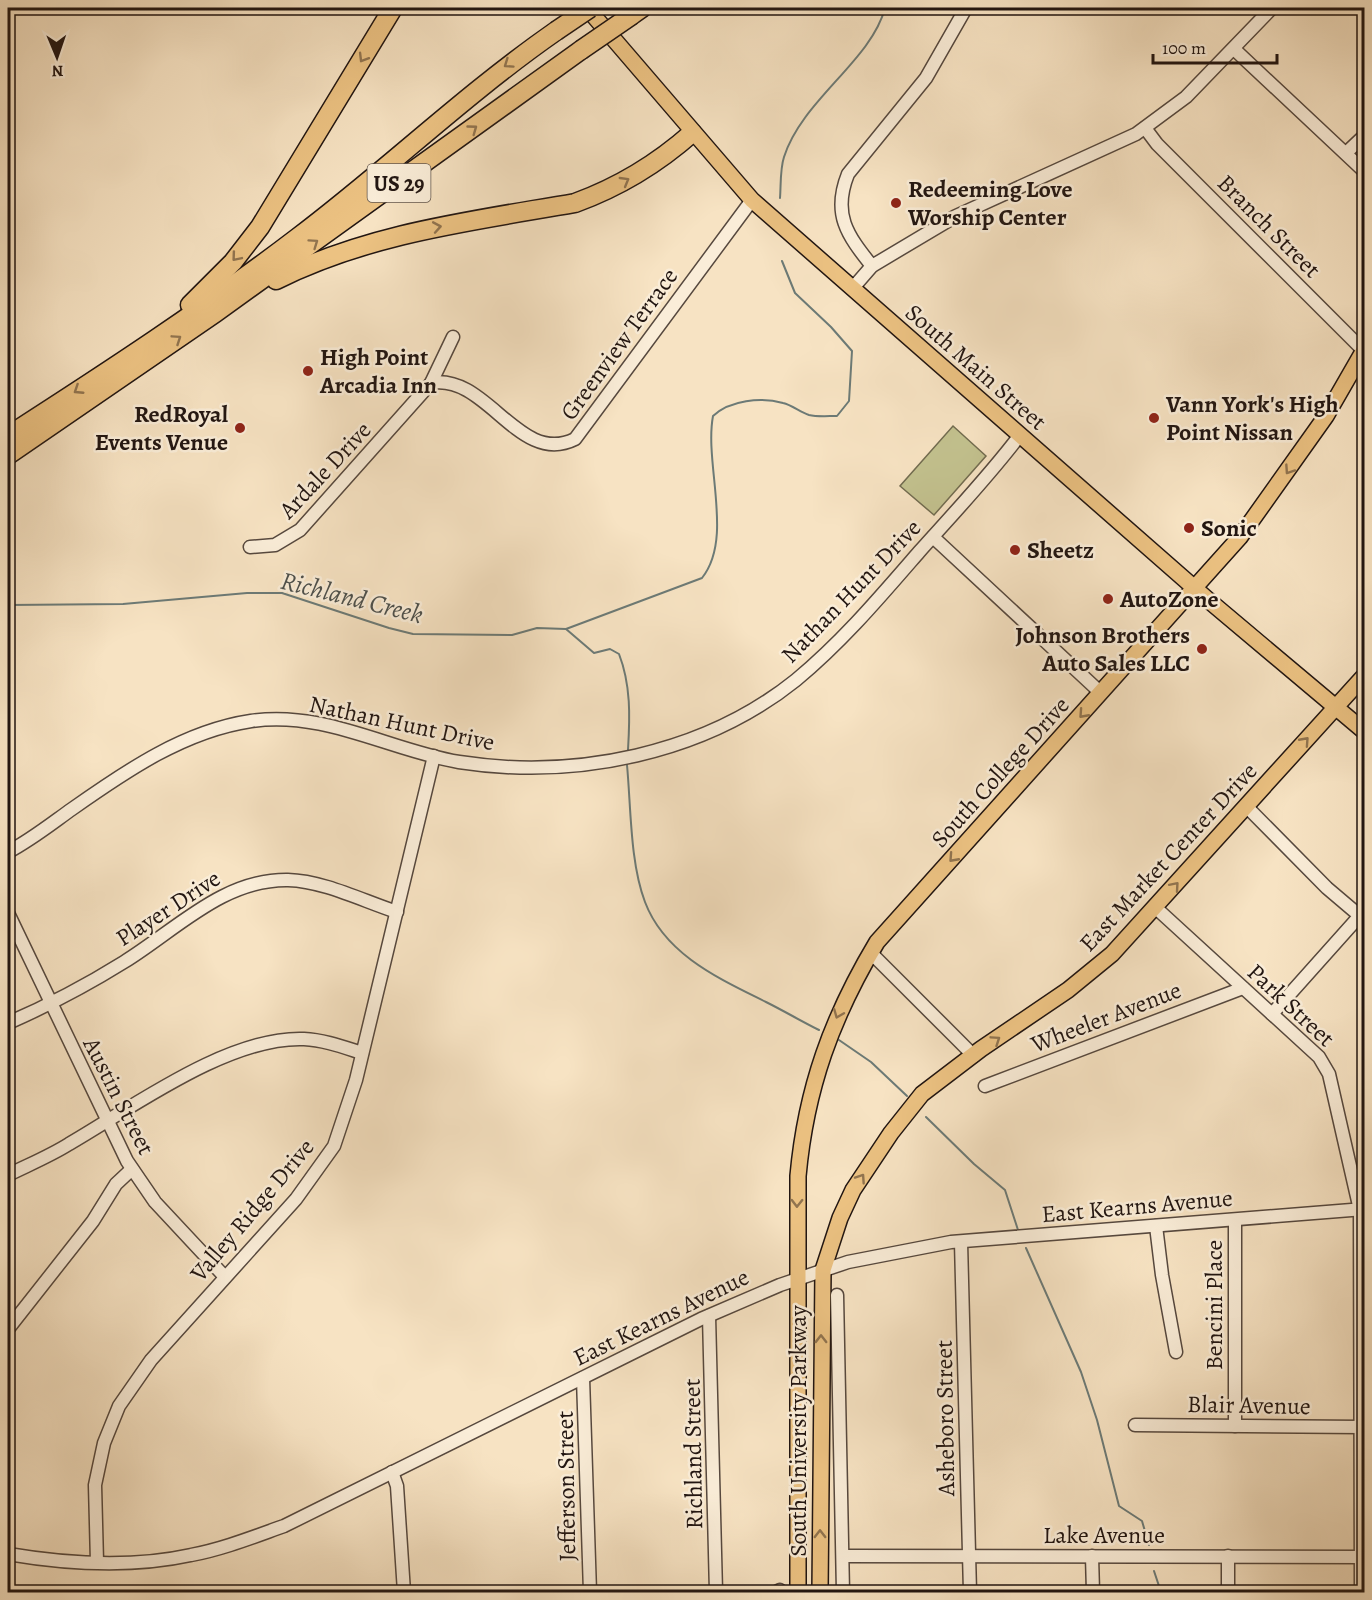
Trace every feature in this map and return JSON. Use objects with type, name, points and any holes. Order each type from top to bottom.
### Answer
[{"type":"highway","points":[[164,331],[233,261],[260,227],[393,8]]},
{"type":"highway","name":"US 29","points":[[8,435],[140,350],[298,237],[497,72],[589,8]]},
{"type":"highway","name":"US 29","points":[[8,455],[215,313],[637,11]]},
{"type":"highway","points":[[215,313],[240,303],[290,273],[379,239],[575,202],[606,192],[664,157],[692,133]]},
{"type":"main road","name":"South Main Street","points":[[589,8],[692,133],[752,200],[1195,588],[1365,731]]},
{"type":"main road","name":"South College Drive","points":[[796,1279],[798,1176],[802,1129],[820,1060],[844,1002],[871,953],[890,928],[1240,537],[1326,416],[1364,351]]},
{"type":"main road","name":"East Market Center Drive","points":[[823,1270],[840,1218],[853,1190],[891,1133],[922,1094],[1068,990],[1112,954],[1365,676]]},
{"type":"main road","name":"South University Parkway","points":[[820,1593],[823,1270]]},
{"type":"main road","name":"South University Parkway","points":[[796,1279],[798,1593]]},
{"type":"street","points":[[872,266],[847,232],[841,218],[843,187],[848,174],[926,78],[966,8]]},
{"type":"street","points":[[852,289],[872,266],[956,216],[1105,149],[1145,128],[1186,97],[1272,8]]},
{"type":"street","points":[[1234,49],[1365,171]]},
{"type":"street","name":"Branch Street","points":[[1145,128],[1156,144],[1364,351]]},
{"type":"street","points":[[1346,153],[1365,136]]},
{"type":"street","name":"Greenview Terrace","points":[[431,383],[444,381],[465,389],[537,442],[556,446],[575,439],[752,200]]},
{"type":"street","name":"Ardale Drive","points":[[250,548],[275,546],[294,536],[431,383],[453,337]]},
{"type":"street","name":"Nathan Hunt Drive","points":[[8,852],[144,762],[203,733],[230,726],[271,720],[305,721],[343,729],[434,756],[501,766],[580,764],[668,748],[729,723],[782,690],[840,640],[933,537],[1020,435]]},
{"type":"street","points":[[933,537],[1101,693]]},
{"type":"street","name":"Valley Ridge Drive","points":[[97,1563],[95,1485],[110,1426],[137,1377],[296,1199],[334,1146],[350,1103],[434,756]]},
{"type":"street","points":[[1246,806],[1327,888],[1363,914],[1272,1014]]},
{"type":"street","name":"Player Drive","points":[[8,1023],[123,963],[209,904],[246,885],[277,881],[310,883],[397,912]]},
{"type":"street","name":"Park Street","points":[[1155,908],[1319,1058],[1329,1074],[1363,1209],[1361,1427],[1363,1557],[1361,1593]]},
{"type":"street","name":"Austin Street","points":[[8,913],[132,1169],[155,1202],[225,1277]]},
{"type":"street","points":[[871,953],[974,1056]]},
{"type":"street","name":"Wheeler Avenue","points":[[985,1086],[1243,988]]},
{"type":"street","points":[[8,1174],[66,1146],[209,1064],[265,1043],[304,1039],[325,1042],[362,1053]]},
{"type":"street","points":[[8,1329],[93,1221],[116,1184],[132,1169]]},
{"type":"street","name":"East Kearns Avenue","points":[[8,1554],[97,1563],[168,1559],[231,1545],[284,1527],[709,1316],[796,1279],[856,1260],[961,1242],[1363,1209]]},
{"type":"street","name":"Bencini Place","points":[[1234,1426],[1235,1220]]},
{"type":"street","points":[[1156,1226],[1176,1352]]},
{"type":"street","name":"Asheboro Street","points":[[961,1242],[970,1593]]},
{"type":"street","points":[[837,1294],[843,1593]]},
{"type":"street","name":"Richland Street","points":[[709,1316],[716,1593]]},
{"type":"street","name":"Jefferson Street","points":[[583,1378],[590,1593]]},
{"type":"street","name":"Blair Avenue","points":[[1136,1425],[1361,1427]]},
{"type":"street","points":[[392,1472],[397,1486],[404,1593]]},
{"type":"street","name":"Lake Avenue","points":[[843,1556],[1363,1557]]},
{"type":"street","points":[[1092,1556],[1093,1593]]},
{"type":"street","points":[[1228,1557],[1228,1593]]},
{"type":"shaded area","points":[[953,426],[986,456],[934,515],[900,486]]},
{"type":"waterway","name":"Richland Creek","points":[[780,198],[784,157],[793,136],[805,117],[866,46],[885,8]]},
{"type":"waterway","name":"Richland Creek","points":[[8,605],[123,604],[247,593],[282,593],[413,634],[512,635],[537,628],[566,629],[702,578],[711,562],[716,543],[716,500],[711,435],[713,416],[728,406],[756,400],[786,404],[809,415],[837,416],[849,401],[852,351],[831,327],[795,293],[782,261]]},
{"type":"waterway","points":[[566,629],[594,653],[610,649],[619,654],[628,689],[628,750]]},
{"type":"waterway","points":[[627,765],[636,870],[645,902],[654,921],[666,937],[696,963],[730,984],[819,1030]]},
{"type":"waterway","points":[[839,1040],[871,1062],[907,1096]]},
{"type":"waterway","points":[[926,1117],[974,1164],[1005,1190],[1018,1230]]},
{"type":"waterway","points":[[1026,1248],[1081,1372],[1097,1420],[1119,1506],[1142,1521],[1149,1545]]},
{"type":"waterway","points":[[1154,1571],[1161,1592]]},
{"type":"place","name":"Redeeming Love Worship Center","points":[[896,203]]},
{"type":"place","name":"High Point Arcadia Inn","points":[[308,371]]},
{"type":"place","name":"Vann York's High Point Nissan","points":[[1154,418]]},
{"type":"place","name":"RedRoyal Events Venue","points":[[240,428]]},
{"type":"place","name":"Sonic","points":[[1189,528]]},
{"type":"place","name":"Sheetz","points":[[1015,550]]},
{"type":"place","name":"AutoZone","points":[[1108,599]]},
{"type":"place","name":"Johnson Brothers Auto Sales LLC","points":[[1202,649]]}]
